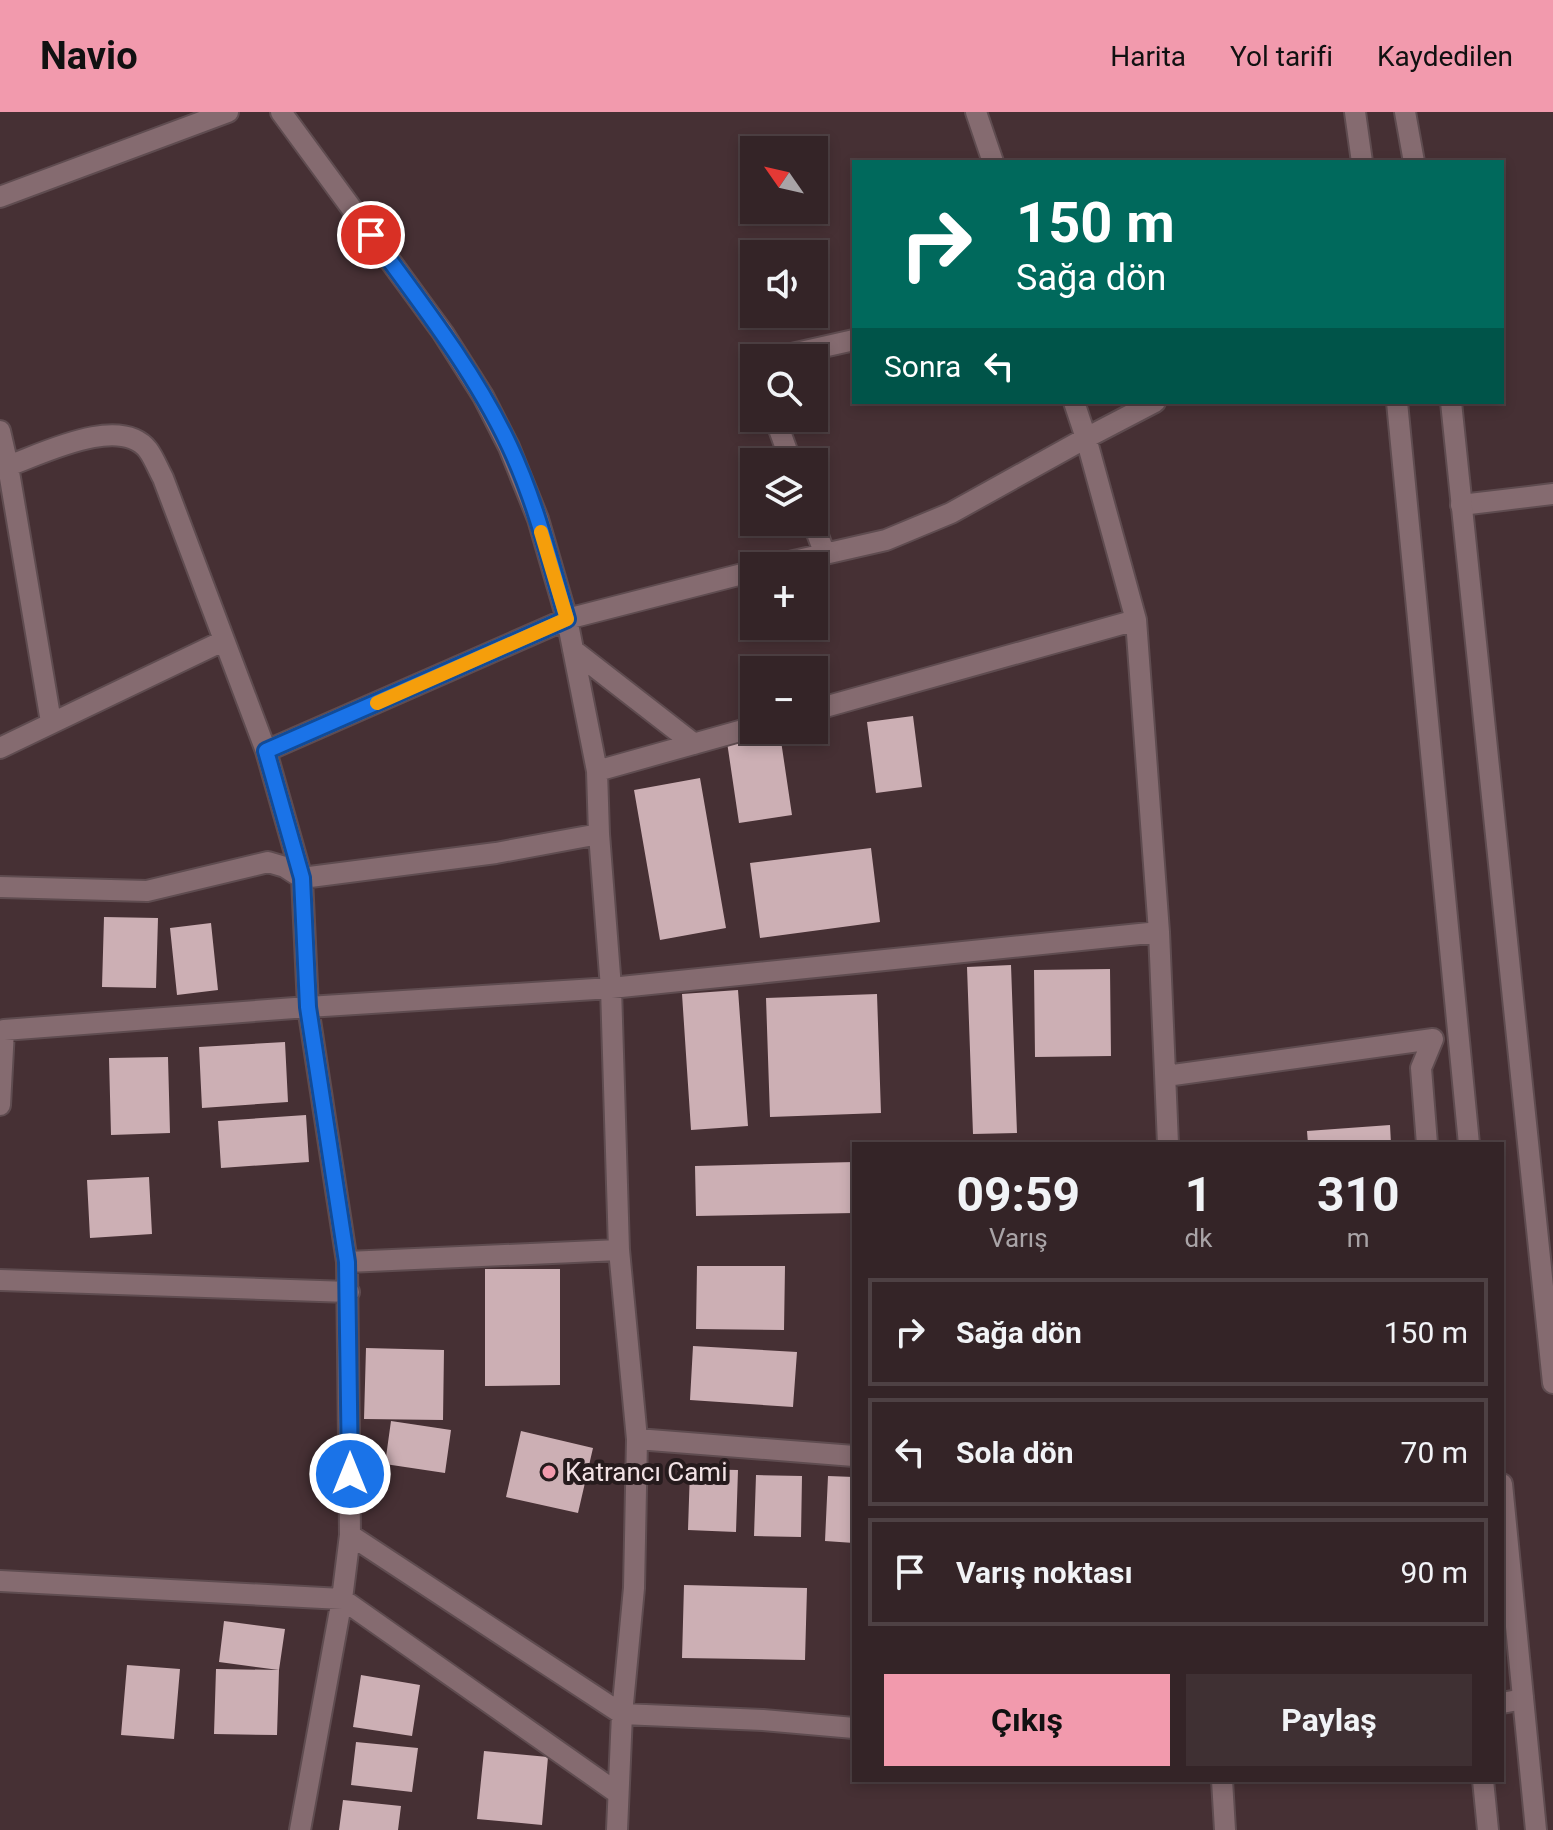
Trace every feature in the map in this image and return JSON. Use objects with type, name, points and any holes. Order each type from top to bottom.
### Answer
[{"type":"street","points":[[0,197],[228,112]]},
{"type":"street","points":[[281,112],[443,333],[483,396],[509,447],[538,519],[567,619],[597,771],[611,988],[619,1250],[637,1439],[634,1588],[616,1792],[617,1830]]},
{"type":"street","points":[[976,112],[992,160]]},
{"type":"street","points":[[1355,112],[1362,160]]},
{"type":"street","points":[[1405,112],[1414,160]]},
{"type":"street","points":[[828,346],[852,340]]},
{"type":"street","points":[[1075,404],[1136,620],[1159,932],[1168,1142]]},
{"type":"street","points":[[818,536],[824,552],[886,540],[951,513],[1151,404]]},
{"type":"street","points":[[1397,404],[1469,1142]]},
{"type":"street","points":[[1451,404],[1553,1383]]},
{"type":"street","points":[[0,431],[51,722]]},
{"type":"street","points":[[4,467],[100,434],[130,438],[147,448],[163,478],[266,751],[302,878],[308,1007],[347,1262],[350,1535],[342,1599],[300,1830]]},
{"type":"street","points":[[1461,505],[1553,494]]},
{"type":"street","points":[[266,751],[567,619],[740,575]]},
{"type":"street","points":[[828,706],[1136,620]]},
{"type":"street","points":[[0,748],[223,641]]},
{"type":"street","points":[[573,650],[694,744]]},
{"type":"street","points":[[597,771],[740,731]]},
{"type":"street","points":[[0,887],[147,891],[268,862],[285,867],[302,878],[496,853],[599,834]]},
{"type":"street","points":[[0,1105],[4,1030],[611,988],[1159,932]]},
{"type":"street","points":[[1166,1076],[1433,1039],[1421,1068],[1427,1142]]},
{"type":"street","points":[[347,1262],[619,1250]]},
{"type":"street","points":[[0,1280],[349,1292]]},
{"type":"street","points":[[637,1439],[852,1456]]},
{"type":"street","points":[[1504,1504],[1536,1830]]},
{"type":"street","points":[[350,1535],[622,1714],[763,1720],[852,1728]]},
{"type":"street","points":[[0,1581],[342,1599],[616,1792]]},
{"type":"street","points":[[1504,1703],[1523,1699]]},
{"type":"street","points":[[1222,1782],[1225,1830]]},
{"type":"street","points":[[1483,1782],[1488,1830]]},
{"type":"building","points":[[913,716],[922,787],[876,793],[867,722]]},
{"type":"building","points":[[740,740],[740,744],[781,744],[792,815],[739,823],[727,742]]},
{"type":"building","points":[[700,778],[726,928],[660,940],[634,790]]},
{"type":"building","points":[[871,848],[880,922],[760,938],[750,863]]},
{"type":"building","points":[[104,917],[158,918],[156,988],[102,987]]},
{"type":"building","points":[[211,923],[218,990],[177,995],[170,928]]},
{"type":"building","points":[[1011,965],[1017,1133],[973,1134],[967,967]]},
{"type":"building","points":[[1110,969],[1111,1056],[1035,1057],[1034,970]]},
{"type":"building","points":[[738,990],[748,1126],[691,1130],[682,994]]},
{"type":"building","points":[[877,994],[881,1113],[770,1117],[766,998]]},
{"type":"building","points":[[285,1042],[288,1102],[202,1108],[199,1047]]},
{"type":"building","points":[[168,1057],[170,1133],[111,1135],[109,1058]]},
{"type":"building","points":[[306,1115],[309,1162],[221,1168],[218,1121]]},
{"type":"building","points":[[1390,1125],[1391,1142],[1308,1142],[1307,1131]]},
{"type":"building","points":[[852,1162],[852,1213],[696,1216],[695,1166]]},
{"type":"building","points":[[149,1177],[152,1234],[90,1238],[87,1180]]},
{"type":"building","points":[[697,1266],[785,1266],[784,1330],[696,1329]]},
{"type":"building","points":[[485,1269],[560,1269],[560,1385],[485,1386]]},
{"type":"building","points":[[693,1346],[797,1352],[793,1407],[690,1400]]},
{"type":"building","points":[[366,1348],[444,1350],[443,1420],[364,1419]]},
{"type":"building","points":[[391,1421],[451,1430],[445,1473],[385,1464]]},
{"type":"building","name":"Katrancı Cami","points":[[521,1431],[593,1448],[578,1513],[506,1497]]},
{"type":"building","points":[[690,1469],[738,1470],[736,1532],[688,1530]]},
{"type":"building","points":[[756,1475],[802,1476],[801,1537],[754,1536]]},
{"type":"building","points":[[828,1476],[852,1477],[852,1543],[825,1541]]},
{"type":"building","points":[[684,1585],[807,1588],[805,1660],[682,1658]]},
{"type":"building","points":[[224,1621],[285,1629],[279,1670],[219,1662]]},
{"type":"building","points":[[127,1665],[180,1669],[174,1739],[121,1735]]},
{"type":"building","points":[[216,1669],[279,1670],[277,1735],[214,1734]]},
{"type":"building","points":[[361,1675],[420,1685],[412,1736],[353,1727]]},
{"type":"building","points":[[356,1742],[418,1748],[412,1792],[351,1785]]},
{"type":"building","points":[[484,1751],[548,1757],[542,1825],[477,1819]]},
{"type":"building","points":[[343,1800],[401,1806],[398,1830],[339,1830]]},
{"type":"slow traffic","points":[[377,703],[567,619],[541,532]]},
{"type":"place","name":"Katrancı Cami","points":[[549,1472]]},
{"type":"route","points":[[350,1474],[347,1262],[308,1007],[302,878],[266,751],[567,619],[538,519],[509,447],[483,396],[443,333],[371,235]]}]
